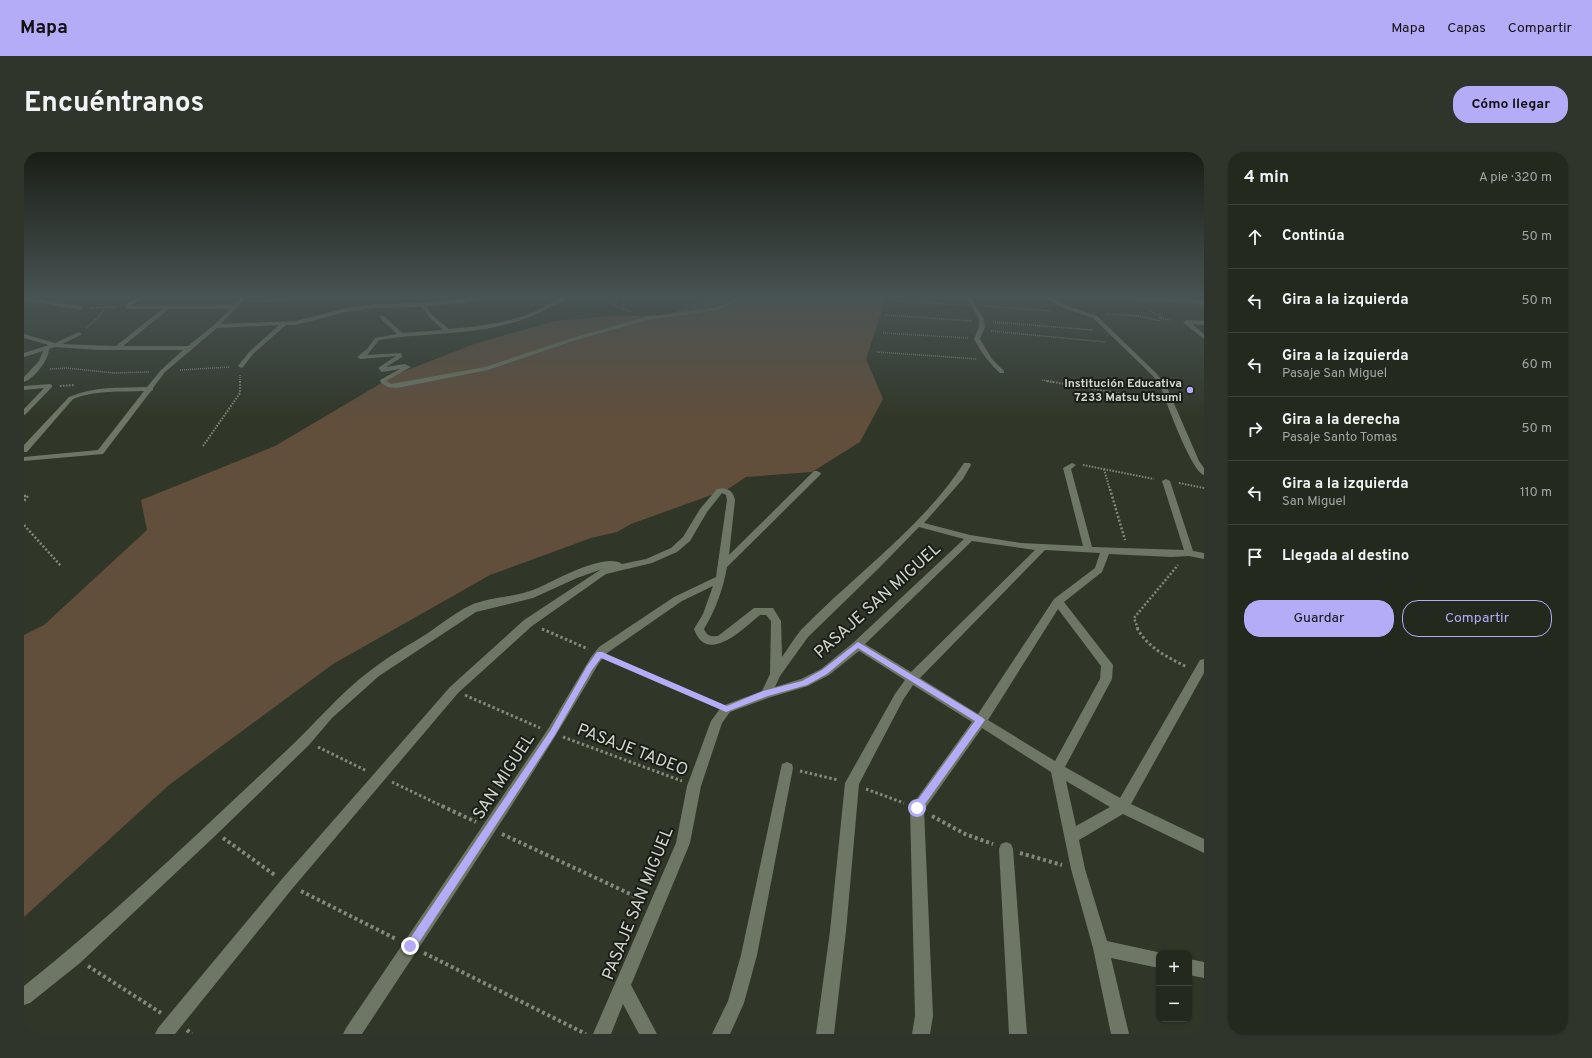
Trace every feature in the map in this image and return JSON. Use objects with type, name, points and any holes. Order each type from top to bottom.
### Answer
[{"type":"street","points":[[31,338],[55,345],[117,348],[189,348]]},
{"type":"street","points":[[24,355],[55,345],[70,338]]},
{"type":"street","points":[[117,348],[129,338]]},
{"type":"street","points":[[24,459],[100,452],[151,389],[163,371],[201,338]]},
{"type":"street","points":[[241,366],[251,353],[268,338]]},
{"type":"street","points":[[384,338],[377,339],[369,350],[360,357],[365,358],[399,354],[400,356],[380,370],[408,367],[383,380],[385,384],[397,386],[486,369],[576,338]]},
{"type":"street","points":[[1116,338],[1154,374],[1163,385],[1195,461],[1204,473]]},
{"type":"street","points":[[977,339],[990,360],[1002,372]]},
{"type":"street","points":[[24,380],[34,371],[46,352],[46,348]]},
{"type":"street","points":[[24,388],[50,386],[24,413]]},
{"type":"street","points":[[24,450],[71,398],[79,394],[89,391],[151,389]]},
{"type":"street","points":[[766,694],[776,674],[804,634],[876,566],[934,508],[960,477],[967,465]]},
{"type":"street","points":[[1072,465],[1067,468],[1088,549]]},
{"type":"street","points":[[721,572],[817,473]]},
{"type":"street","points":[[1166,481],[1189,553]]},
{"type":"street","points":[[164,1034],[287,884],[454,690],[528,623],[603,572],[630,567],[649,561],[674,550],[687,539],[703,511],[720,491],[726,491],[730,494],[731,500],[721,572],[709,616],[699,630],[701,636],[706,639],[714,641],[721,640],[758,611],[769,611],[776,621],[776,674]]},
{"type":"street","points":[[918,524],[970,538],[1021,546],[1128,552],[1189,553],[1204,556]]},
{"type":"street","name":"PASAJE SAN MIGUEL","points":[[602,1034],[683,843],[694,786],[717,721],[726,709],[766,694],[804,683],[825,672],[858,645],[970,538]]},
{"type":"street","points":[[825,1034],[838,931],[852,783],[899,697],[912,678],[1043,548]]},
{"type":"street","points":[[921,1034],[924,1016],[917,808],[981,720],[1058,601],[1099,570],[1106,550]]},
{"type":"street","points":[[24,997],[74,957],[305,741],[328,715],[375,673],[472,608],[528,596],[559,580],[603,565],[611,564],[630,567]]},
{"type":"street","name":"SAN MIGUEL","points":[[352,1034],[494,822],[552,733],[589,668],[603,650],[721,572]]},
{"type":"street","points":[[1058,601],[1107,665],[1106,679],[1057,769],[1078,869],[1102,948],[1120,1034]]},
{"type":"street","points":[[858,645],[981,720],[1057,769],[1122,807],[1204,846]]},
{"type":"street","points":[[1071,837],[1122,807],[1201,668]]},
{"type":"street","points":[[721,1034],[736,1003],[749,955],[786,768]]},
{"type":"street","points":[[1006,849],[1018,1034]]},
{"type":"street","points":[[1102,948],[1156,959]]},
{"type":"street","points":[[1192,968],[1204,970]]},
{"type":"street","points":[[622,985],[648,1034]]},
{"type":"path","points":[[964,338],[977,339]]},
{"type":"path","points":[[1060,338],[1122,344]]},
{"type":"path","points":[[877,352],[990,360]]},
{"type":"path","points":[[34,371],[67,368],[114,373],[241,366],[240,393],[203,446]]},
{"type":"path","points":[[1042,380],[1171,402]]},
{"type":"path","points":[[1072,465],[1078,464],[1204,488]]},
{"type":"path","points":[[1104,470],[1128,552]]},
{"type":"path","points":[[24,496],[28,496],[24,501]]},
{"type":"path","points":[[24,525],[62,566]]},
{"type":"path","points":[[1189,553],[1134,618],[1136,628],[1144,642],[1166,657],[1201,668]]},
{"type":"path","points":[[528,623],[726,709]]},
{"type":"path","name":"PASAJE TADEO","points":[[454,690],[552,733],[694,786]]},
{"type":"path","points":[[211,830],[287,884],[586,1034]]},
{"type":"path","points":[[74,957],[192,1034]]},
{"type":"shaded area","points":[[495,338],[873,338],[866,359],[883,399],[860,442],[812,472],[746,477],[728,489],[631,524],[617,532],[591,538],[490,575],[333,664],[169,785],[24,917],[24,635],[44,625],[147,530],[141,500],[275,446],[395,375],[474,344]]},
{"type":"place","name":"Institución Educativa 7233 Matsu Utsumi","points":[[1190,390]]},
{"type":"route","points":[[410,946],[552,733],[589,668],[600,654],[726,709],[766,694],[804,683],[825,672],[858,645],[981,720],[917,808]]}]
